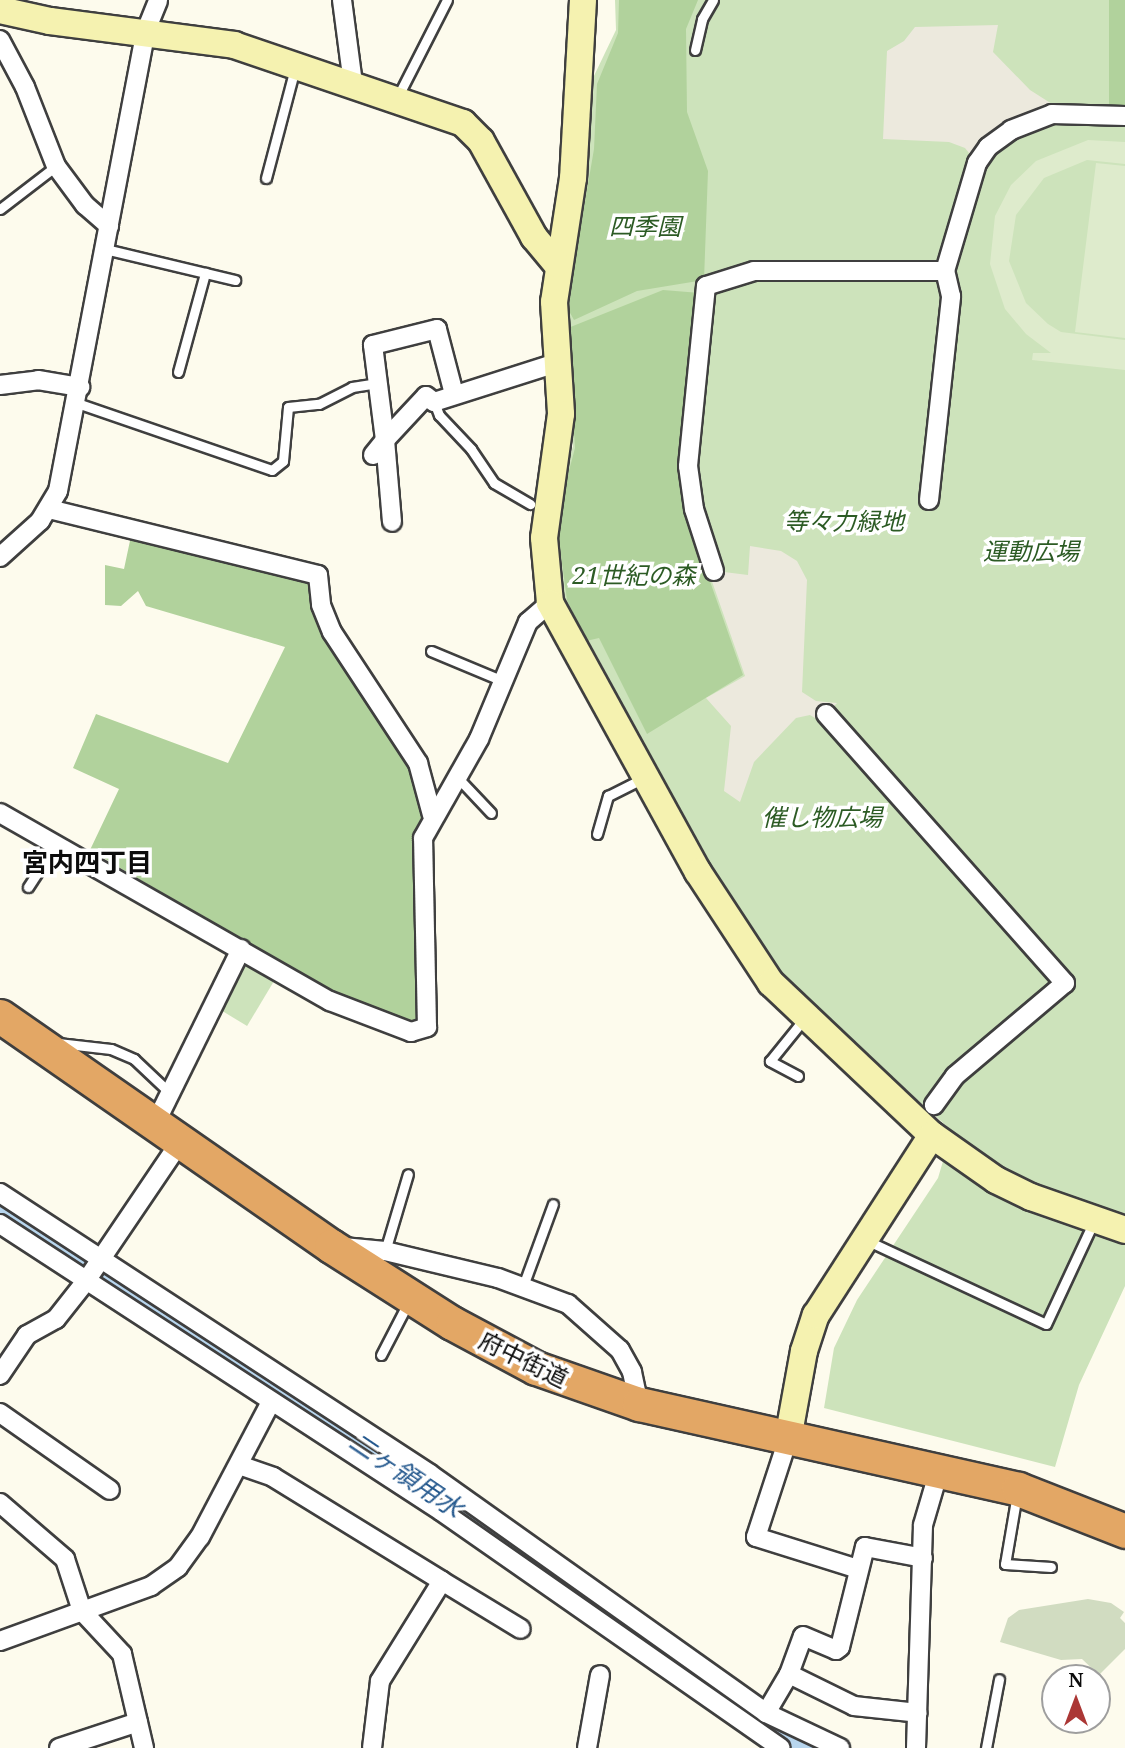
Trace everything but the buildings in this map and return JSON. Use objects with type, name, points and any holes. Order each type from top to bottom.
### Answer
[{"type":"highway","name":"府中街道","points":[[0,1016],[331,1247],[410,1298],[536,1368],[639,1404],[938,1474],[1018,1489],[1125,1531]]},
{"type":"street","points":[[0,557],[50,509],[58,491],[79,395],[145,33],[158,0]]},
{"type":"street","points":[[342,0],[353,83]]},
{"type":"street","points":[[583,0],[573,178],[557,264],[556,363],[560,443],[544,538],[550,603],[733,930],[771,983],[932,1135],[996,1180],[1125,1230]]},
{"type":"street","points":[[0,10],[234,46],[353,83],[463,123],[475,133],[534,237],[557,264]]},
{"type":"street","points":[[0,40],[25,87],[56,166],[85,205],[109,226]]},
{"type":"street","points":[[929,500],[951,296],[945,271],[970,179],[988,147],[1011,130],[1052,114],[1077,111],[1125,116]]},
{"type":"street","points":[[714,571],[694,509],[688,466],[706,286],[754,271],[945,271]]},
{"type":"street","points":[[392,522],[380,383],[373,345],[437,329],[454,394]]},
{"type":"street","points":[[373,455],[426,396],[434,402],[556,363]]},
{"type":"street","points":[[0,385],[38,380],[79,395]]},
{"type":"street","points":[[50,509],[318,575],[331,632],[418,763],[432,815]]},
{"type":"street","points":[[0,813],[57,842],[330,1001],[411,1032],[427,1027],[423,838],[432,815],[457,778],[528,622],[550,603]]},
{"type":"street","points":[[826,714],[1065,983],[955,1076],[934,1105]]},
{"type":"street","points":[[0,1375],[27,1335],[56,1319],[93,1270],[167,1133],[172,1095],[241,949]]},
{"type":"street","points":[[0,1037],[36,1041]]},
{"type":"street","points":[[858,1569],[756,1537],[788,1439],[804,1351],[816,1315],[932,1135]]},
{"type":"street","points":[[0,1193],[93,1270],[271,1402],[441,1511],[781,1748]]},
{"type":"street","points":[[0,1224],[93,1270],[430,1474],[766,1713],[840,1748]]},
{"type":"street","points":[[331,1247],[385,1251],[523,1286],[568,1304],[620,1350],[632,1372],[639,1404]]},
{"type":"street","points":[[0,1641],[151,1586],[178,1567],[239,1465],[271,1402]]},
{"type":"street","points":[[0,1413],[110,1490]]},
{"type":"street","points":[[239,1465],[273,1477],[521,1629]]},
{"type":"street","points":[[916,1748],[923,1525],[938,1474]]},
{"type":"street","points":[[0,1503],[65,1559],[82,1611],[122,1654],[144,1748]]},
{"type":"street","points":[[766,1713],[789,1674],[803,1636],[836,1650],[840,1647],[865,1547],[923,1558]]},
{"type":"street","points":[[372,1748],[380,1681],[442,1581]]},
{"type":"street","points":[[789,1674],[854,1706],[918,1713]]},
{"type":"street","points":[[587,1748],[600,1675]]},
{"type":"street","points":[[59,1748],[138,1722]]},
{"type":"lane","points":[[396,99],[447,0]]},
{"type":"lane","points":[[695,50],[702,19],[713,0]]},
{"type":"lane","points":[[266,178],[296,64]]},
{"type":"lane","points":[[0,209],[56,166]]},
{"type":"lane","points":[[105,249],[235,280]]},
{"type":"lane","points":[[178,372],[205,273]]},
{"type":"lane","points":[[79,395],[272,470],[283,461],[288,407],[319,404],[352,387],[380,383]]},
{"type":"lane","points":[[434,402],[439,415],[471,449],[494,483],[530,504]]},
{"type":"lane","points":[[431,651],[503,681]]},
{"type":"lane","points":[[597,834],[608,796],[646,777]]},
{"type":"lane","points":[[457,778],[491,813]]},
{"type":"lane","points":[[28,887],[57,842]]},
{"type":"lane","points":[[798,1076],[770,1061],[805,1017]]},
{"type":"lane","points":[[36,1041],[111,1049],[146,1067],[172,1095]]},
{"type":"lane","points":[[385,1251],[408,1174]]},
{"type":"lane","points":[[523,1286],[553,1204]]},
{"type":"lane","points":[[863,1240],[1046,1324],[1095,1220]]},
{"type":"lane","points":[[381,1355],[410,1298]]},
{"type":"lane","points":[[1018,1489],[1005,1564],[1051,1567]]},
{"type":"lane","points":[[985,1748],[999,1679]]},
{"type":"green space","name":"等々力緑地","points":[[615,0],[1125,0],[1125,1286],[1079,1385],[1055,1467],[824,1408],[834,1348],[857,1300],[938,1178],[952,1131],[781,977],[707,866],[596,654],[579,636],[565,601],[556,540],[558,499],[573,446],[564,315],[582,212],[592,80],[616,30]]},
{"type":"green space","name":"四季園","points":[[619,0],[698,0],[686,29],[687,112],[708,171],[704,280],[637,291],[574,320],[569,311],[572,278],[594,149],[597,84],[618,33]]},
{"type":"green space","points":[[1109,0],[1125,0],[1125,107],[1109,107]]},
{"type":"green space","points":[[1088,140],[1125,142],[1125,164],[1087,160],[1044,178],[1016,215],[1009,261],[1026,303],[1048,324],[1061,332],[1125,340],[1125,370],[1032,360],[1033,353],[1051,353],[1026,334],[1005,309],[990,264],[995,216],[1011,185],[1036,161]]},
{"type":"green space","points":[[1096,163],[1125,166],[1125,338],[1075,332]]},
{"type":"green space","name":"21世紀の森","points":[[663,290],[700,293],[684,465],[706,570],[743,675],[647,734],[599,638],[586,641],[567,600],[559,541],[561,501],[575,448],[568,328]]},
{"type":"green space","points":[[131,536],[313,580],[413,765],[426,816],[416,831],[421,1021],[409,1024],[336,996],[90,850],[119,789],[73,768],[96,714],[228,763],[285,647],[146,606],[138,591],[121,606],[105,605],[105,565],[124,569]]},
{"type":"green space","points":[[243,957],[276,977],[247,1026],[214,1006]]},
{"type":"green space","points":[[1088,1599],[1111,1603],[1124,1612],[1120,1618],[1125,1623],[1125,1649],[1110,1664],[1087,1664],[1082,1659],[1061,1660],[1000,1642],[1008,1618],[1019,1610]]},
{"type":"shaded area","points":[[998,25],[993,52],[1030,90],[1052,104],[1052,114],[1011,130],[977,163],[965,148],[949,142],[883,139],[887,51],[904,41],[915,27]]},
{"type":"shaded area","points":[[750,546],[781,551],[797,561],[807,580],[802,692],[816,701],[837,703],[820,721],[810,715],[796,718],[754,762],[740,802],[724,791],[731,726],[706,698],[745,676],[708,570],[748,575]]},
{"type":"waterway","name":"二ヶ領用水","points":[[0,1209],[441,1497],[763,1725],[808,1748]]},
{"type":"district","name":"宮内四丁目","points":[[87,863]]},
{"type":"park label","name":"運動広場","points":[[1031,551]]},
{"type":"park label","name":"催し物広場","points":[[822,817]]}]
